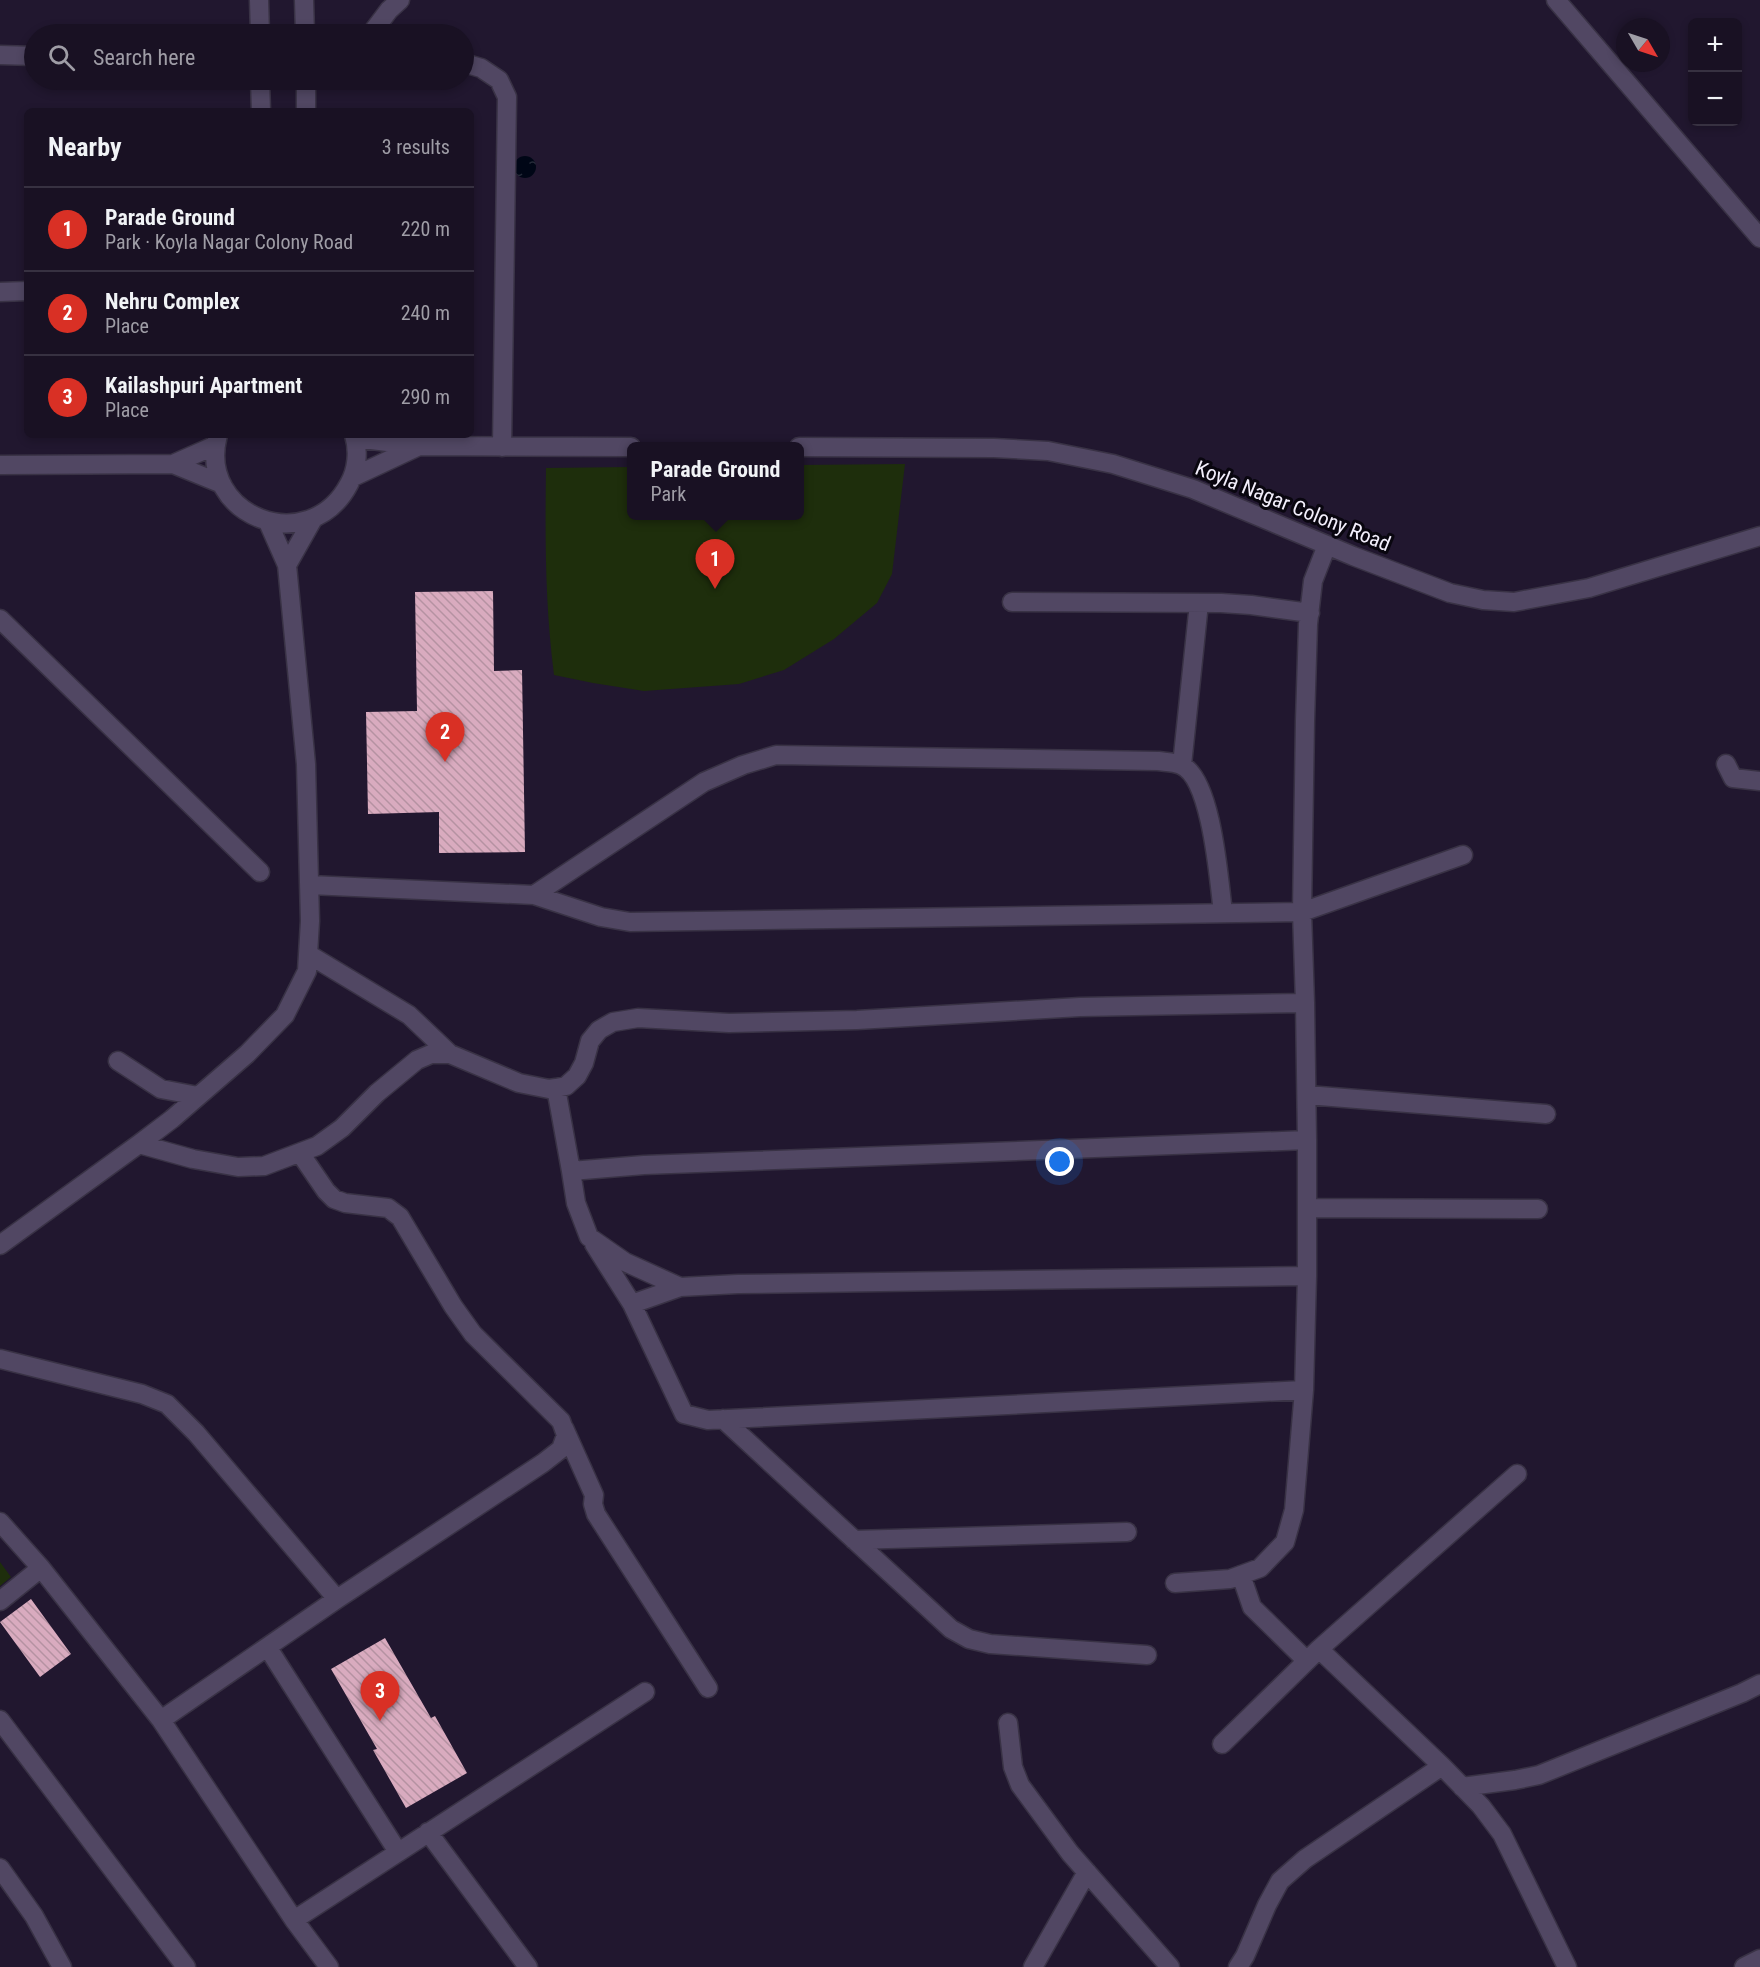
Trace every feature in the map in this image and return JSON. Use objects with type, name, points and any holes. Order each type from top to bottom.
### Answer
[{"type":"street","points":[[259,0],[260,24]]},
{"type":"street","points":[[304,0],[305,24]]},
{"type":"street","points":[[378,24],[400,0]]},
{"type":"street","points":[[1556,0],[1760,238]]},
{"type":"street","points":[[0,55],[24,56]]},
{"type":"street","points":[[474,66],[499,80],[507,97],[502,447]]},
{"type":"street","points":[[260,90],[261,108]]},
{"type":"street","points":[[306,90],[306,108]]},
{"type":"street","points":[[0,292],[24,291]]},
{"type":"street","points":[[217,440],[216,465],[222,484],[233,501],[249,514],[268,522],[283,524],[313,519],[330,509],[344,495],[353,477],[357,458],[355,438]]},
{"type":"street","points":[[362,438],[418,446],[627,447]]},
{"type":"street","points":[[173,464],[217,440]]},
{"type":"street","points":[[353,477],[418,446]]},
{"type":"street","name":"Koyla Nagar Colony Road","points":[[804,447],[994,448],[1048,451],[1113,464],[1193,489],[1450,593],[1483,600],[1514,602],[1589,588],[1760,536]]},
{"type":"street","points":[[0,465],[173,464],[222,484]]},
{"type":"street","points":[[287,565],[313,519]]},
{"type":"street","points":[[0,1245],[172,1119],[247,1054],[285,1015],[307,971],[310,885],[306,764],[287,565],[268,522]]},
{"type":"street","points":[[1175,1582],[1230,1579],[1260,1568],[1285,1542],[1294,1510],[1304,1390],[1307,1276],[1307,1140],[1302,912],[1305,721],[1313,581],[1327,545]]},
{"type":"street","points":[[1012,602],[1198,603],[1251,605],[1310,613]]},
{"type":"street","points":[[1182,765],[1198,603]]},
{"type":"street","points":[[0,620],[260,872]]},
{"type":"street","points":[[534,895],[704,782],[743,765],[776,755],[1158,761],[1182,765],[1198,782],[1208,808],[1223,913]]},
{"type":"street","points":[[1726,764],[1733,778],[1760,781]]},
{"type":"street","points":[[310,885],[534,895],[601,917],[630,922],[1302,912],[1463,855]]},
{"type":"street","points":[[308,954],[409,1015],[450,1054],[519,1083],[549,1089],[566,1086],[577,1076],[584,1063],[590,1041],[599,1030],[613,1022],[638,1018],[729,1023],[857,1020],[1080,1008],[1305,1003]]},
{"type":"street","points":[[139,1144],[193,1159],[238,1167],[264,1166],[317,1146],[342,1128],[377,1093],[417,1060],[431,1054],[450,1054]]},
{"type":"street","points":[[118,1061],[161,1089],[198,1096]]},
{"type":"street","points":[[556,1088],[576,1203],[589,1236],[632,1304],[684,1414],[708,1420],[1304,1390]]},
{"type":"street","points":[[161,1089],[172,1119]]},
{"type":"street","points":[[1306,1095],[1546,1114]]},
{"type":"street","points":[[571,1171],[644,1165],[1307,1140]]},
{"type":"street","points":[[300,1153],[334,1199],[345,1203],[388,1208],[399,1217],[473,1334],[561,1421],[594,1495],[593,1504],[596,1514],[708,1688]]},
{"type":"street","points":[[1307,1208],[1538,1209]]},
{"type":"street","points":[[589,1236],[625,1262],[680,1287]]},
{"type":"street","points":[[632,1304],[680,1287],[738,1284],[1307,1276]]},
{"type":"street","points":[[0,1359],[142,1394],[167,1404],[196,1433],[337,1599]]},
{"type":"street","points":[[723,1419],[951,1629],[969,1639],[990,1644],[1147,1655]]},
{"type":"street","points":[[161,1720],[337,1599],[543,1463],[561,1449],[566,1435],[561,1421]]},
{"type":"street","points":[[1222,1744],[1313,1655],[1517,1474]]},
{"type":"street","points":[[0,1522],[41,1569],[161,1720],[294,1920],[329,1967]]},
{"type":"street","points":[[855,1540],[1127,1532]]},
{"type":"street","points":[[0,1601],[41,1569]]},
{"type":"street","points":[[1241,1575],[1252,1607],[1313,1655],[1442,1766],[1481,1806],[1502,1834],[1567,1967]]},
{"type":"street","points":[[268,1648],[398,1852]]},
{"type":"street","points":[[1462,1787],[1539,1775],[1760,1684]]},
{"type":"street","points":[[294,1920],[645,1692]]},
{"type":"street","points":[[0,1720],[186,1967]]},
{"type":"street","points":[[1008,1723],[1013,1767],[1020,1785],[1070,1853],[1170,1967]]},
{"type":"street","points":[[1238,1967],[1280,1881],[1305,1859],[1442,1766]]},
{"type":"street","points":[[428,1832],[528,1967]]},
{"type":"street","points":[[0,1868],[34,1916],[62,1967]]},
{"type":"street","points":[[1033,1967],[1087,1872]]},
{"type":"street","points":[[1744,1967],[1760,1959]]},
{"type":"green space","points":[[905,464],[892,574],[877,603],[834,639],[784,670],[739,684],[644,691],[554,675],[546,572],[546,468],[627,467],[627,520],[804,520],[804,465]]},
{"type":"green space","points":[[0,1562],[11,1577],[0,1586]]},
{"type":"water","points":[[525,156],[533,159],[536,167],[533,175],[525,178],[517,175],[514,167],[517,159]]},
{"type":"building","points":[[493,591],[494,671],[522,670],[525,852],[439,853],[439,812],[368,814],[366,712],[417,711],[415,592]]},
{"type":"building","points":[[31,1599],[71,1654],[40,1677],[0,1622]]},
{"type":"building","points":[[385,1638],[431,1718],[435,1716],[467,1773],[406,1808],[373,1750],[377,1749],[331,1669]]},
{"type":"place","name":"Parade Ground","points":[[715,589]]},
{"type":"place","name":"Nehru Complex","points":[[445,762]]},
{"type":"place","name":"Kailashpuri Apartment","points":[[380,1721]]}]
